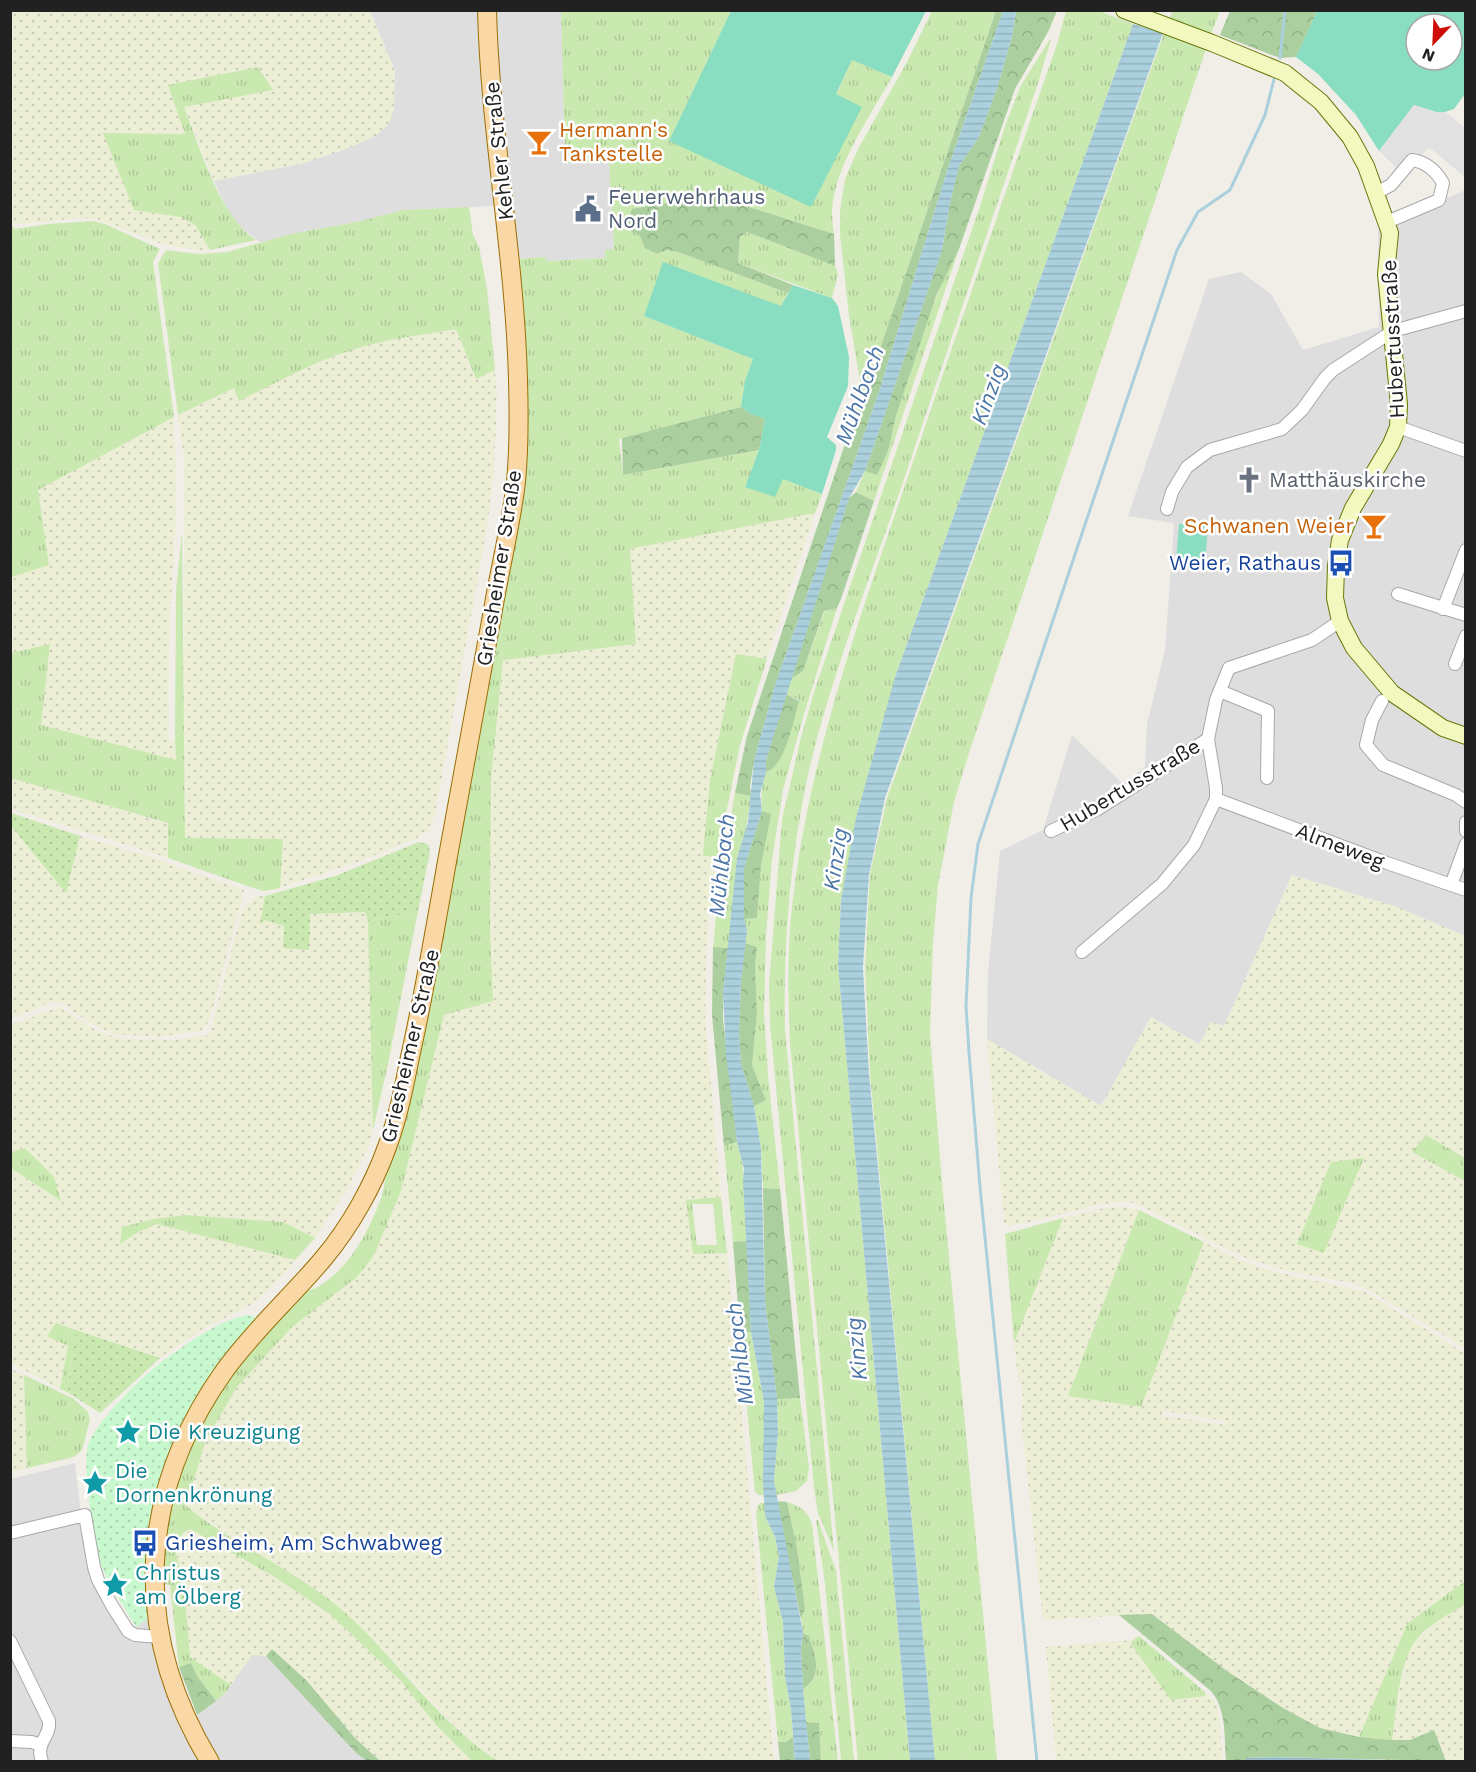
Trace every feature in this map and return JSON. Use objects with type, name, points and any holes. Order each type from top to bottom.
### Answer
[{"type":"main road","name":"Kehler Straße","points":[[488,10],[495,122],[514,292]]},
{"type":"main road","name":"Griesheimer Straße","points":[[210,1761],[186,1717],[167,1669],[159,1637],[154,1568],[159,1519],[168,1482],[203,1405],[226,1369],[328,1254],[372,1186],[394,1130],[424,992],[516,481],[518,383],[514,292]]},
{"type":"street","name":"Hubertusstraße","points":[[1124,10],[1285,73],[1321,102],[1350,137],[1366,166],[1390,233],[1386,274],[1399,404],[1398,427],[1392,444],[1353,508],[1340,540],[1334,585],[1340,621],[1312,640],[1229,669],[1220,691],[1208,739],[1216,799]]},
{"type":"street","points":[[1376,193],[1391,185],[1412,160],[1436,172],[1443,183],[1439,200],[1387,222]]},
{"type":"street","points":[[1167,509],[1172,492],[1187,467],[1210,450],[1282,429],[1302,410],[1324,378],[1333,370],[1393,331],[1466,311]]},
{"type":"street","points":[[1398,427],[1466,451]]},
{"type":"street","points":[[1443,609],[1466,550]]},
{"type":"street","points":[[1398,594],[1466,615]]},
{"type":"street","points":[[1340,621],[1354,648],[1392,693],[1443,728],[1466,736]]},
{"type":"street","points":[[1455,664],[1466,636]]},
{"type":"street","points":[[1220,691],[1268,711],[1267,778]]},
{"type":"street","points":[[1382,700],[1372,720],[1366,746],[1383,765],[1456,795],[1466,802]]},
{"type":"street","name":"Hubertusstraße","points":[[1051,831],[1098,809],[1208,739]]},
{"type":"street","points":[[1082,952],[1162,884],[1194,845],[1216,799]]},
{"type":"street","name":"Almeweg","points":[[1216,799],[1466,890]]},
{"type":"street","points":[[1466,822],[1466,831]]},
{"type":"street","points":[[1451,885],[1466,843]]},
{"type":"street","points":[[10,1533],[85,1515],[94,1567],[111,1604],[129,1631],[135,1635],[159,1637]]},
{"type":"street","points":[[10,1641],[49,1721],[50,1728],[40,1745],[42,1761]]},
{"type":"street","points":[[10,1742],[32,1742],[40,1745]]},
{"type":"shaded area","points":[[370,11],[561,11],[565,163],[609,163],[614,250],[606,258],[546,261],[544,257],[503,259],[495,206],[403,210],[361,221],[291,234],[261,243],[239,226],[230,215],[214,181],[304,163],[395,71]]},
{"type":"shaded area","points":[[1414,105],[1436,112],[1445,112],[1465,128],[1465,177],[1429,147],[1403,175],[1379,151]]},
{"type":"shaded area","points":[[1465,190],[1465,936],[1397,907],[1292,875],[1224,1026],[1199,1044],[1151,1017],[1101,1106],[987,1039],[988,972],[1000,851],[1043,830],[1072,735],[1123,784],[1145,767],[1147,724],[1165,650],[1174,523],[1128,516],[1209,279],[1241,272],[1271,294],[1303,350],[1379,327],[1378,230]]},
{"type":"shaded area","points":[[75,1463],[85,1548],[98,1580],[132,1625],[136,1626],[147,1619],[183,1727],[226,1692],[252,1654],[266,1656],[356,1753],[367,1761],[11,1762],[11,1479]]},
{"type":"green space","points":[[1230,10],[1317,11],[1296,57],[1280,58],[1220,35]]},
{"type":"green space","points":[[10,11],[370,11],[395,71],[394,109],[389,124],[376,136],[343,150],[304,163],[214,181],[184,106],[273,90],[169,85],[185,134],[104,133],[163,213],[181,217],[196,226],[210,250],[164,245],[97,219],[77,218],[11,225]]},
{"type":"green space","points":[[561,11],[731,11],[669,141],[862,107],[836,95],[852,60],[892,77],[855,142],[839,177],[832,211],[834,234],[702,192],[683,194],[673,202],[632,210],[645,248],[657,254],[667,250],[678,252],[788,293],[781,306],[644,316],[753,359],[745,381],[741,407],[619,439],[623,475],[759,450],[745,487],[783,479],[822,494],[815,513],[630,549],[636,644],[503,660],[491,778],[490,927],[493,1001],[444,1015],[401,1191],[373,1257],[357,1277],[291,1328],[237,1387],[206,1440],[186,1506],[224,1533],[304,1582],[342,1610],[362,1628],[456,1728],[498,1761],[472,1761],[436,1725],[401,1681],[331,1615],[275,1577],[190,1529],[184,1532],[176,1545],[176,1553],[184,1586],[190,1657],[231,1685],[216,1701],[197,1676],[191,1663],[179,1667],[170,1585],[165,1584],[164,1538],[178,1470],[186,1448],[212,1398],[296,1296],[321,1285],[342,1267],[365,1234],[382,1196],[509,559],[514,259],[545,257],[546,261],[605,258],[605,250],[614,249],[609,163],[565,163]]},
{"type":"green space","points":[[731,11],[926,11],[892,77],[852,60],[836,94],[862,107],[811,207],[669,141]]},
{"type":"green space","points":[[932,11],[996,11],[864,395],[852,423],[859,396],[860,381],[849,316],[840,235],[840,211],[845,179],[858,149],[906,64]]},
{"type":"green space","points":[[996,11],[1003,11],[946,174],[879,392],[775,685],[754,761],[750,786],[751,796],[735,793],[747,736],[852,423],[864,395]]},
{"type":"green space","points":[[1016,11],[1057,11],[1048,32],[1015,89],[959,249],[936,296],[896,416],[888,451],[877,475],[865,471],[942,250],[959,166],[979,137],[997,88],[1012,37]]},
{"type":"green space","points":[[1066,11],[1099,11],[1133,24],[895,677],[841,899],[838,965],[910,1761],[858,1762],[790,1043],[788,975],[792,907],[811,792],[858,624],[1057,44]]},
{"type":"green space","points":[[1172,11],[1220,11],[1211,34],[1170,18]]},
{"type":"green space","points":[[1317,11],[1465,11],[1465,94],[1454,109],[1445,112],[1436,112],[1414,105],[1379,151],[1356,115],[1318,74],[1296,57]]},
{"type":"green space","points":[[1164,33],[1206,49],[968,756],[954,802],[938,885],[933,943],[930,1033],[997,1761],[935,1762],[870,1074],[865,967],[870,874],[887,798]]},
{"type":"green space","points":[[1050,39],[1037,86],[826,706],[807,779],[796,841],[785,966],[785,1029],[834,1551],[818,1513],[814,1488],[770,1024],[769,984],[782,820],[814,692],[981,203],[1005,126],[1021,85]]},
{"type":"green space","points":[[258,67],[273,90],[184,107],[221,198],[231,215],[256,240],[210,250],[196,226],[181,217],[134,210],[103,133],[185,134],[168,85]]},
{"type":"green space","points":[[702,192],[834,234],[835,266],[747,232],[740,237],[738,263],[793,285],[788,293],[678,252],[667,250],[657,254],[645,248],[640,236],[626,227],[632,209],[673,202],[683,194]]},
{"type":"green space","points":[[469,207],[473,235],[479,247],[487,288],[495,370],[476,379],[456,329],[391,340],[352,350],[309,367],[239,401],[234,388],[178,415],[158,263],[166,250],[199,254],[227,252],[291,234],[361,221],[403,210]]},
{"type":"green space","points":[[93,221],[105,224],[160,249],[153,262],[174,417],[38,490],[49,565],[11,577],[11,225],[15,229]]},
{"type":"green space","points":[[747,232],[835,266],[838,274],[832,298],[738,263],[740,237]]},
{"type":"green space","points":[[959,249],[874,501],[856,492],[865,471],[877,474],[888,451],[896,416],[925,326],[948,267]]},
{"type":"green space","points":[[663,262],[781,306],[793,285],[832,298],[838,306],[849,357],[848,386],[827,437],[836,445],[836,450],[822,494],[783,479],[775,497],[745,487],[759,450],[765,419],[741,407],[745,381],[753,359],[644,316]]},
{"type":"green space","points":[[456,329],[476,379],[495,370],[497,393],[494,477],[435,815],[428,831],[417,838],[361,861],[280,888],[283,839],[185,839],[184,459],[178,415],[235,388],[238,400],[350,350],[382,341]]},
{"type":"green space","points":[[741,407],[765,419],[759,450],[623,475],[622,438]]},
{"type":"green space","points":[[174,417],[176,524],[170,611],[168,739],[175,739],[176,761],[41,725],[50,645],[11,653],[10,577],[49,564],[38,490]]},
{"type":"green space","points":[[856,492],[874,501],[841,599],[837,608],[824,611],[803,671],[791,679],[849,498]]},
{"type":"green space","points":[[815,513],[767,659],[736,654],[710,780],[704,856],[717,857],[707,940],[705,1015],[721,1197],[686,1200],[693,1254],[727,1253],[774,1761],[498,1761],[463,1735],[378,1644],[317,1592],[186,1507],[206,1440],[237,1387],[291,1328],[357,1277],[401,1191],[444,1015],[493,1001],[490,927],[491,778],[503,660],[636,644],[630,549]]},
{"type":"green space","points":[[1179,524],[1208,526],[1205,563],[1176,560]]},
{"type":"green space","points":[[182,532],[185,838],[283,839],[280,888],[264,891],[168,858],[168,823],[14,779],[11,782],[11,653],[50,644],[41,725],[176,760],[176,590]]},
{"type":"green space","points":[[837,608],[783,790],[772,860],[766,935],[764,1013],[780,1189],[763,1188],[761,1149],[754,1106],[766,1100],[752,1065],[757,1014],[755,965],[757,947],[745,943],[747,930],[744,919],[757,918],[761,865],[770,814],[762,811],[764,777],[766,772],[770,771],[799,700],[786,694],[791,679],[803,671],[825,611]]},
{"type":"green space","points":[[736,654],[767,659],[740,745],[717,857],[703,856],[710,780]]},
{"type":"green space","points":[[786,694],[799,701],[783,752],[773,768],[766,772],[766,760]]},
{"type":"green space","points":[[14,779],[168,824],[168,858],[11,809],[11,782]]},
{"type":"green space","points":[[735,793],[751,796],[728,948],[713,947],[720,878]]},
{"type":"green space","points":[[762,811],[771,814],[761,865],[757,918],[744,919],[744,868]]},
{"type":"green space","points":[[11,813],[80,836],[66,893],[11,826]]},
{"type":"green space","points":[[10,826],[66,892],[80,836],[154,858],[244,890],[213,1008],[207,1024],[201,1031],[158,1037],[113,1034],[87,1021],[60,1002],[49,1003],[11,1019]]},
{"type":"green space","points":[[419,842],[428,844],[430,852],[418,911],[368,921],[365,912],[310,914],[309,950],[283,948],[284,926],[265,920],[260,924],[265,896],[335,876]]},
{"type":"green space","points":[[1292,875],[1397,907],[1465,936],[1465,1158],[1426,1135],[1412,1152],[1465,1181],[1465,1348],[1365,1288],[1347,1282],[1287,1271],[1246,1258],[1136,1204],[1125,1201],[1097,1205],[1027,1223],[1009,1225],[1004,1223],[987,1039],[1101,1106],[1151,1017],[1199,1044],[1211,1022],[1224,1026]]},
{"type":"green space","points":[[256,896],[265,896],[260,923],[265,920],[273,921],[284,926],[283,947],[310,914],[365,912],[368,921],[373,1130],[368,1147],[347,1190],[315,1238],[283,1222],[185,1215],[154,1219],[122,1227],[121,1243],[157,1224],[295,1260],[275,1284],[251,1305],[201,1330],[160,1358],[56,1323],[68,1346],[60,1389],[11,1363],[11,1168],[60,1201],[26,1148],[11,1152],[11,1025],[59,1007],[99,1032],[125,1039],[174,1040],[209,1035],[240,918],[244,907]]},
{"type":"green space","points":[[418,911],[388,1064],[373,1130],[368,921]]},
{"type":"green space","points":[[745,943],[757,947],[755,965],[757,1014],[752,1065],[766,1100],[754,1106],[741,1064],[739,1033]]},
{"type":"green space","points":[[713,947],[728,948],[723,993],[723,1019],[737,1142],[724,1146],[712,1015]]},
{"type":"green space","points":[[1426,1135],[1465,1158],[1465,1181],[1412,1152]]},
{"type":"green space","points":[[737,1142],[744,1179],[747,1241],[733,1242],[724,1146]]},
{"type":"green space","points":[[25,1148],[54,1177],[61,1201],[11,1168],[11,1152]]},
{"type":"green space","points":[[1364,1158],[1324,1253],[1297,1244],[1331,1162]]},
{"type":"green space","points":[[763,1188],[780,1189],[800,1398],[777,1399],[765,1301]]},
{"type":"green space","points":[[721,1197],[727,1253],[693,1254],[686,1200]],"holes":[[[692,1204],[713,1204],[717,1245],[697,1245]]]},
{"type":"green space","points":[[1121,1207],[1139,1210],[1068,1396],[1141,1407],[1204,1242],[1264,1269],[1365,1292],[1465,1353],[1465,1581],[1407,1624],[1359,1737],[1320,1728],[1283,1708],[1227,1671],[1152,1614],[1043,1620],[1021,1418],[1023,1390],[1018,1378],[1014,1342],[1063,1218],[1104,1208]],"holes":[[[1162,1411],[1226,1421],[1226,1425],[1177,1417],[1162,1417]]]},
{"type":"green space","points":[[1139,1210],[1204,1242],[1141,1407],[1068,1396]]},
{"type":"green space","points":[[185,1215],[283,1222],[315,1238],[295,1260],[157,1224],[138,1232],[120,1244],[122,1227],[154,1219]]},
{"type":"green space","points":[[1063,1218],[1014,1343],[1005,1234]]},
{"type":"green space","points":[[747,1241],[751,1332],[740,1333],[733,1242]]},
{"type":"green space","points":[[248,1315],[254,1316],[255,1320],[178,1434],[153,1506],[147,1619],[136,1627],[111,1586],[100,1562],[92,1521],[86,1468],[88,1445],[110,1412],[155,1367],[215,1327]]},
{"type":"green space","points":[[56,1323],[76,1330],[67,1392],[60,1389],[68,1346],[47,1336]]},
{"type":"green space","points":[[76,1330],[160,1358],[100,1413],[67,1392]]},
{"type":"green space","points":[[751,1332],[764,1402],[765,1495],[755,1492],[740,1333]]},
{"type":"green space","points":[[11,1369],[24,1375],[27,1468],[11,1472]]},
{"type":"green space","points":[[24,1375],[74,1399],[88,1412],[90,1420],[82,1450],[74,1457],[27,1468]]},
{"type":"green space","points":[[800,1398],[809,1468],[807,1481],[796,1491],[776,1495],[774,1481],[778,1432],[777,1399]]},
{"type":"green space","points":[[776,1501],[787,1502],[797,1548],[805,1609],[801,1619]]},
{"type":"green space","points":[[787,1502],[803,1510],[812,1524],[838,1761],[821,1761],[819,1723],[806,1722],[803,1689],[814,1678],[816,1665],[809,1636],[803,1633],[801,1619],[805,1609],[797,1548]]},
{"type":"green space","points":[[760,1503],[766,1503],[765,1516],[775,1537],[779,1556],[774,1587],[783,1622],[785,1677],[793,1737],[786,1742],[778,1742],[756,1513]]},
{"type":"green space","points":[[816,1520],[818,1520],[836,1571],[854,1761],[841,1761],[825,1584]]},
{"type":"green space","points":[[191,1528],[275,1577],[331,1615],[401,1681],[436,1725],[472,1761],[380,1761],[355,1738],[307,1681],[272,1649],[266,1656],[252,1655],[231,1685],[190,1657],[184,1586],[176,1545],[184,1532]]},
{"type":"green space","points":[[1465,1581],[1465,1605],[1426,1629],[1410,1650],[1402,1675],[1392,1740],[1359,1737],[1407,1624]]},
{"type":"green space","points":[[1465,1605],[1465,1761],[1446,1761],[1434,1730],[1410,1740],[1392,1740],[1407,1654],[1417,1639],[1442,1618]]},
{"type":"green space","points":[[1152,1614],[1227,1671],[1283,1708],[1320,1728],[1359,1737],[1392,1740],[1410,1740],[1434,1730],[1446,1761],[1275,1757],[1226,1761],[1222,1715],[1211,1691],[1119,1615]]},
{"type":"green space","points":[[803,1633],[809,1636],[814,1651],[816,1671],[810,1684],[803,1689],[801,1649]]},
{"type":"green space","points":[[1139,1636],[1205,1692],[1205,1696],[1171,1700],[1131,1644]]},
{"type":"green space","points":[[1133,1640],[1131,1644],[1205,1696],[1205,1692],[1216,1703],[1222,1761],[1056,1761],[1046,1647]]},
{"type":"green space","points":[[272,1649],[307,1681],[355,1738],[380,1761],[367,1761],[356,1753],[266,1656]]},
{"type":"green space","points":[[191,1663],[197,1676],[216,1701],[197,1715],[179,1667]]},
{"type":"green space","points":[[806,1722],[819,1723],[821,1761],[810,1761]]},
{"type":"green space","points":[[793,1737],[795,1761],[780,1761],[778,1742],[786,1742]]},
{"type":"water","points":[[1003,11],[1016,11],[1012,37],[997,88],[979,137],[959,166],[942,250],[865,471],[849,498],[766,760],[766,772],[760,794],[762,811],[744,868],[744,919],[747,930],[741,982],[739,1033],[741,1064],[754,1106],[761,1149],[765,1301],[777,1399],[778,1432],[774,1481],[803,1633],[801,1649],[803,1689],[810,1761],[795,1761],[791,1709],[785,1677],[783,1622],[774,1587],[779,1556],[775,1537],[765,1516],[764,1402],[751,1332],[744,1169],[737,1142],[726,1054],[723,993],[737,858],[748,822],[754,761],[775,685],[879,392],[946,174]]},
{"type":"water","points":[[1133,24],[1163,33],[885,798],[869,875],[863,967],[869,1074],[935,1761],[910,1761],[838,965],[841,900],[856,818],[895,677]]},
{"type":"water","points":[[1246,1758],[1421,1761],[1246,1761]]},
{"type":"waterway","points":[[1280,58],[1285,10]]},
{"type":"waterway","points":[[1037,1762],[980,1187],[966,1006],[971,898],[978,844],[1177,250],[1198,212],[1230,190],[1265,115],[1274,79]]},
{"type":"place","name":"Hermann's Tankstelle","points":[[539,142]]},
{"type":"place","name":"Feuerwehrhaus Nord","points":[[588,209]]},
{"type":"place","name":"Matthäuskirche","points":[[1249,480]]},
{"type":"place","name":"Schwanen Weier","points":[[1374,526]]},
{"type":"place","name":"Weier, Rathaus","points":[[1341,563]]},
{"type":"place","name":"Die Kreuzigung","points":[[128,1432]]},
{"type":"place","name":"Die Dornenkrönung","points":[[95,1483]]},
{"type":"place","name":"Griesheim, Am Schwabweg","points":[[145,1543]]},
{"type":"place","name":"Christus am Ölberg","points":[[115,1585]]},
{"type":"water label","name":"Kinzig","points":[[988,394]]},
{"type":"water label","name":"Mühlbach","points":[[859,395]]},
{"type":"water label","name":"Kinzig","points":[[835,859]]},
{"type":"water label","name":"Mühlbach","points":[[721,865]]},
{"type":"water label","name":"Kinzig","points":[[856,1349]]},
{"type":"water label","name":"Mühlbach","points":[[739,1354]]}]
